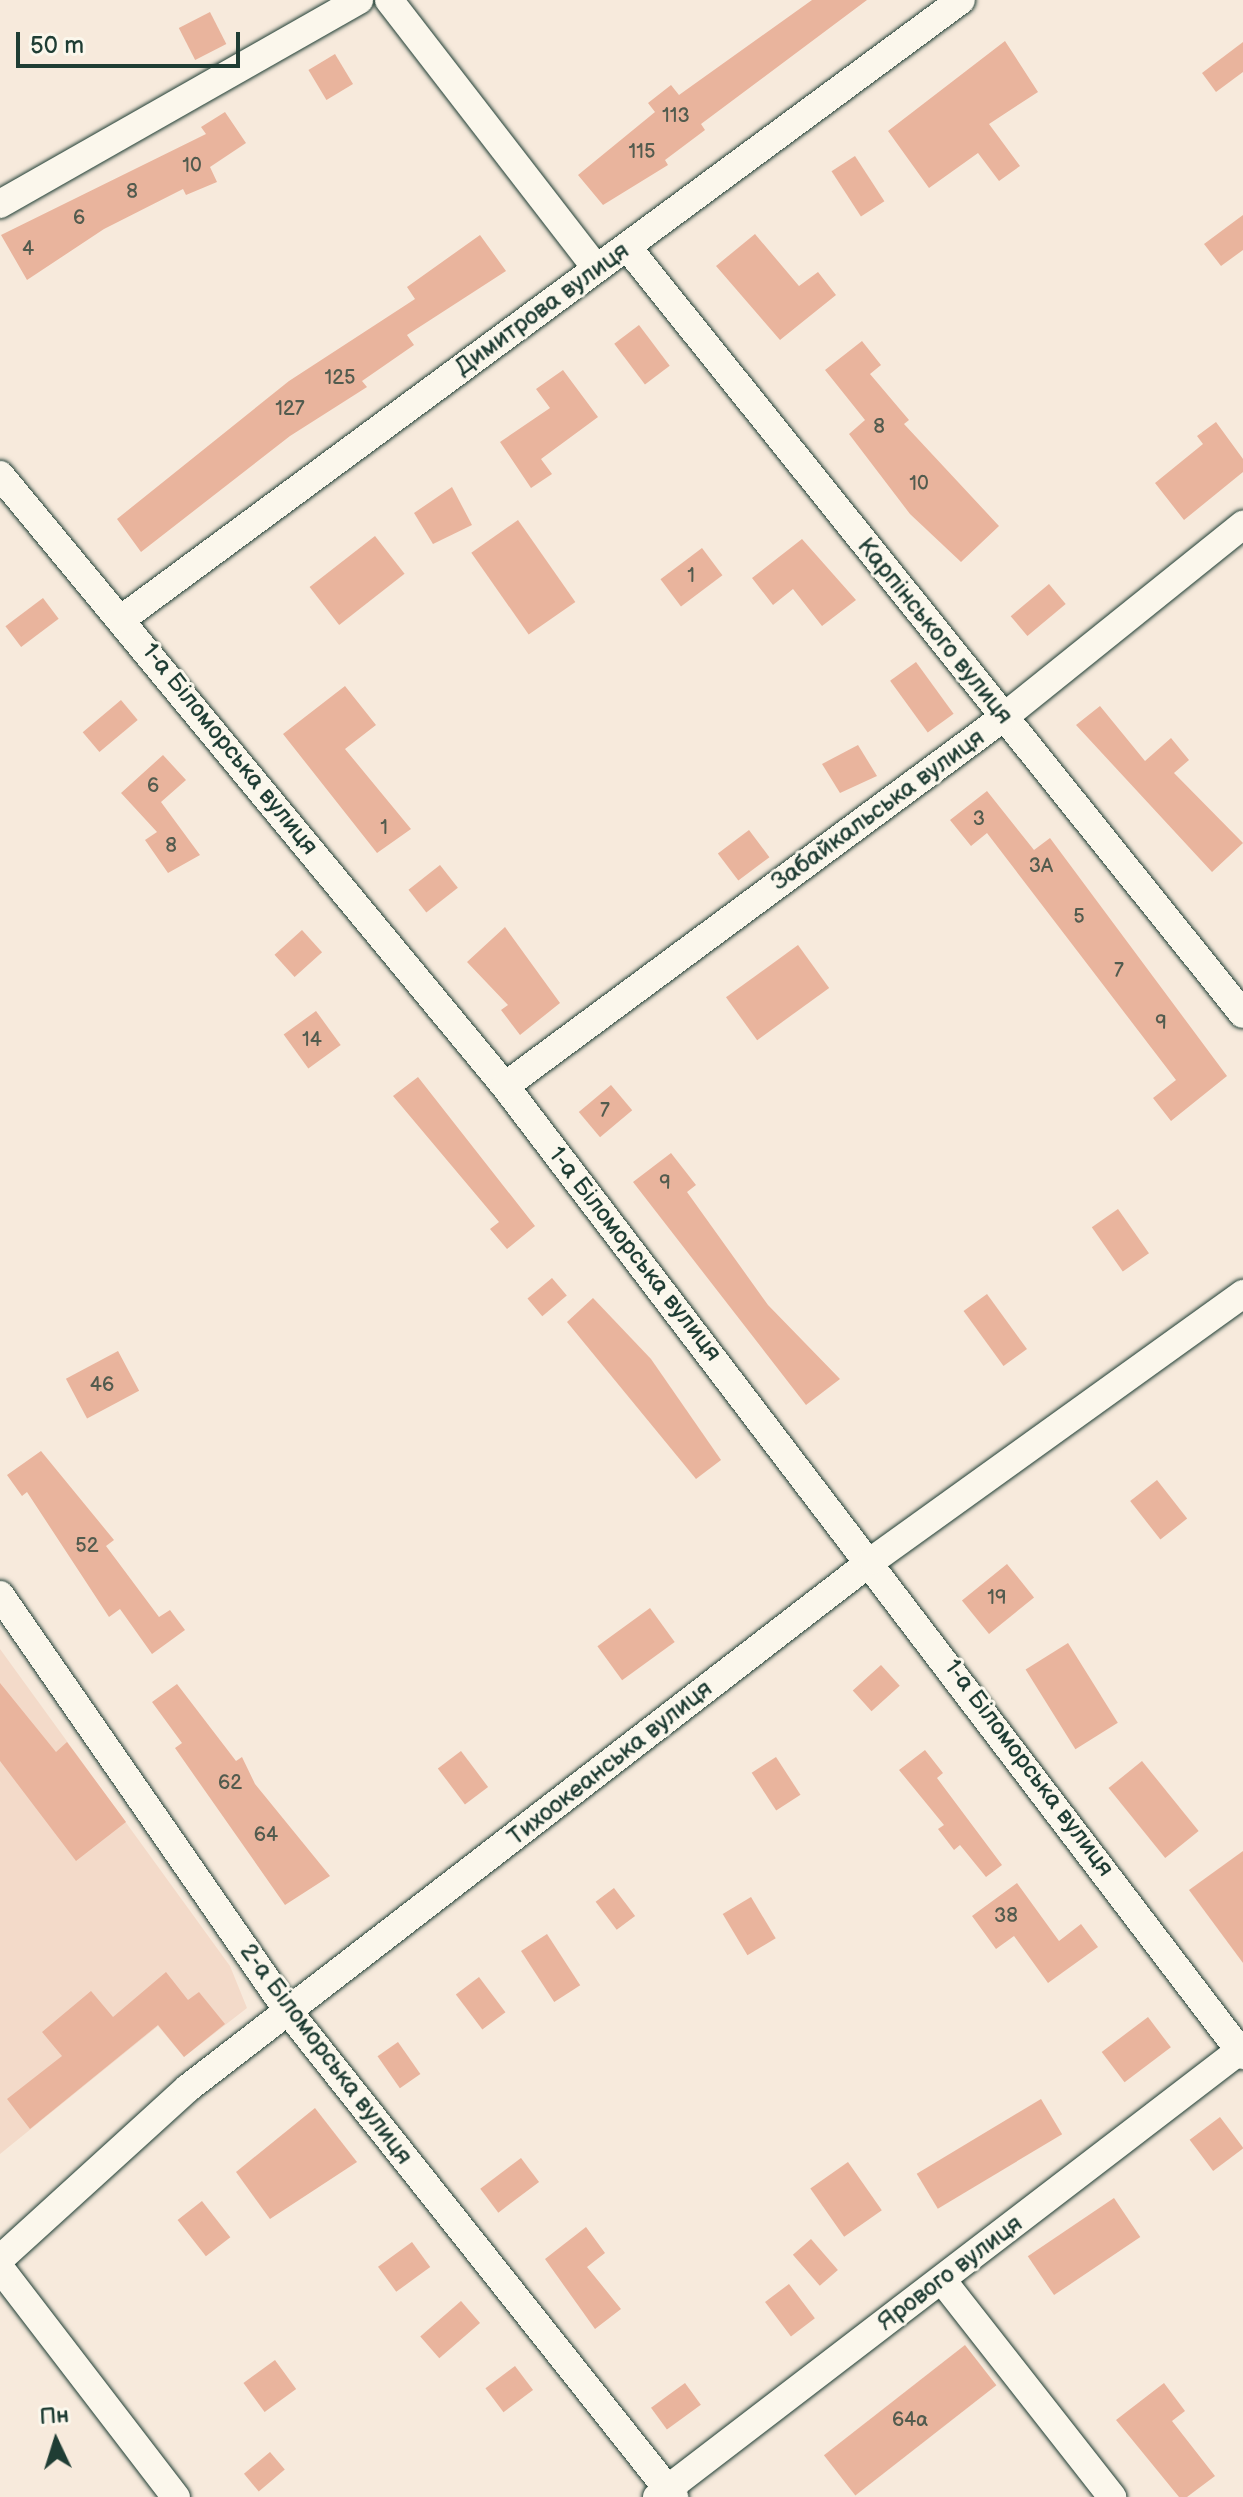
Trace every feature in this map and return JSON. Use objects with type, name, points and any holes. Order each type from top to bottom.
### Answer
[{"type":"street","points":[[0,204],[359,0]]},
{"type":"street","points":[[389,0],[595,267]]},
{"type":"street","name":"Димитрова вулиця","points":[[123,618],[961,0]]},
{"type":"street","name":"Карпінського вулиця","points":[[628,248],[1243,1014]]},
{"type":"street","name":"1-а Біломорська вулиця","points":[[0,475],[123,618],[505,1086],[873,1560],[1242,2051]]},
{"type":"street","name":"Забайкальська вулиця","points":[[505,1086],[1004,717],[1243,525]]},
{"type":"street","name":"Тихоокеанська вулиця","points":[[0,2259],[188,2088],[873,1560],[1243,1294]]},
{"type":"street","name":"2-а Біломорська вулиця","points":[[0,1595],[288,2011],[666,2494]]},
{"type":"street","name":"Ярового вулиця","points":[[666,2494],[1242,2051]]},
{"type":"street","points":[[0,2268],[176,2497]]},
{"type":"street","points":[[942,2280],[1112,2497]]},
{"type":"shaded area","points":[[0,1649],[230,1966],[247,2008],[184,2057],[158,2026],[0,2154]]},
{"type":"building","points":[[812,0],[867,0],[701,124],[705,130],[665,160],[668,165],[603,205],[578,175],[655,112],[648,103],[671,85],[679,95]]},
{"type":"building","points":[[210,12],[226,44],[195,60],[179,28]]},
{"type":"building","points":[[1005,41],[1038,92],[989,124],[1020,166],[999,181],[978,153],[929,188],[888,131]]},
{"type":"building","points":[[1243,42],[1243,72],[1216,92],[1202,73]]},
{"type":"building","points":[[335,54],[353,84],[326,100],[308,70]]},
{"type":"building","points":[[225,112],[246,143],[210,167],[217,182],[186,195],[183,189],[104,229],[27,280],[1,235],[206,134],[201,127]]},
{"type":"building","points":[[855,156],[884,201],[861,217],[832,171]]},
{"type":"building","points":[[1243,215],[1243,250],[1221,266],[1204,244]]},
{"type":"building","points":[[755,234],[799,286],[818,272],[836,295],[780,340],[716,266]]},
{"type":"building","points":[[480,235],[506,271],[407,335],[414,345],[362,381],[367,387],[290,436],[141,552],[117,519],[289,381],[415,299],[407,287]]},
{"type":"building","points":[[639,325],[670,366],[645,384],[614,344]]},
{"type":"building","points":[[862,341],[881,365],[870,374],[909,420],[904,424],[999,526],[961,562],[910,514],[849,434],[865,420],[825,370]]},
{"type":"building","points":[[563,370],[598,417],[541,459],[552,474],[531,488],[500,442],[550,408],[536,389]]},
{"type":"building","points":[[1216,422],[1243,459],[1243,472],[1184,520],[1155,483],[1203,444],[1197,436]]},
{"type":"building","points":[[452,487],[472,525],[433,544],[414,513]]},
{"type":"building","points":[[518,520],[575,602],[529,635],[471,553]]},
{"type":"building","points":[[375,536],[405,574],[339,625],[310,587]]},
{"type":"building","points":[[802,539],[856,600],[822,626],[793,589],[773,605],[752,578]]},
{"type":"building","points":[[702,548],[722,575],[681,606],[660,579]]},
{"type":"building","points":[[1049,584],[1066,604],[1027,636],[1011,616]]},
{"type":"building","points":[[43,598],[59,619],[21,647],[5,626]]},
{"type":"building","points":[[916,662],[954,714],[928,733],[890,681]]},
{"type":"building","points":[[345,686],[376,725],[345,749],[411,829],[377,853],[283,734]]},
{"type":"building","points":[[121,700],[138,720],[99,752],[83,732]]},
{"type":"building","points":[[1100,706],[1145,761],[1171,738],[1189,760],[1174,773],[1243,843],[1212,872],[1076,725]]},
{"type":"building","points":[[858,745],[877,776],[840,793],[822,764]]},
{"type":"building","points":[[163,755],[186,780],[161,802],[200,855],[168,873],[145,840],[157,832],[121,793]]},
{"type":"building","points":[[987,791],[1034,850],[1050,838],[1227,1076],[1171,1121],[1153,1098],[1176,1080],[987,833],[971,846],[950,820]]},
{"type":"building","points":[[749,830],[769,857],[738,881],[718,853]]},
{"type":"building","points":[[440,865],[458,888],[426,912],[408,890]]},
{"type":"building","points":[[505,927],[560,1003],[520,1035],[501,1010],[508,1005],[467,962]]},
{"type":"building","points":[[302,930],[322,952],[295,977],[275,955]]},
{"type":"building","points":[[798,945],[829,988],[757,1040],[726,997]]},
{"type":"building","points":[[316,1011],[341,1045],[308,1068],[284,1035]]},
{"type":"building","points":[[418,1077],[535,1226],[507,1249],[490,1229],[499,1222],[393,1096]]},
{"type":"building","points":[[611,1085],[632,1110],[600,1137],[579,1112]]},
{"type":"building","points":[[671,1153],[696,1185],[687,1192],[768,1305],[840,1379],[806,1405],[633,1182]]},
{"type":"building","points":[[1118,1209],[1149,1253],[1123,1272],[1092,1227]]},
{"type":"building","points":[[552,1278],[567,1296],[542,1316],[527,1299]]},
{"type":"building","points":[[987,1294],[1027,1349],[1004,1366],[964,1311]]},
{"type":"building","points":[[593,1298],[651,1359],[721,1460],[696,1479],[567,1322]]},
{"type":"building","points":[[118,1351],[139,1391],[87,1418],[66,1379]]},
{"type":"building","points":[[41,1451],[114,1540],[106,1546],[159,1617],[170,1610],[185,1630],[152,1654],[120,1609],[109,1617],[27,1492],[22,1496],[7,1475]]},
{"type":"building","points":[[1157,1480],[1187,1519],[1160,1540],[1130,1501]]},
{"type":"building","points":[[1007,1564],[1034,1597],[989,1634],[962,1601]]},
{"type":"building","points":[[650,1608],[675,1642],[622,1680],[597,1646]]},
{"type":"building","points":[[1068,1643],[1118,1723],[1075,1749],[1026,1669]]},
{"type":"building","points":[[881,1665],[900,1686],[871,1711],[853,1690]]},
{"type":"building","points":[[0,1683],[56,1752],[67,1742],[126,1822],[76,1861],[0,1761]]},
{"type":"building","points":[[177,1684],[236,1761],[242,1757],[255,1784],[330,1876],[285,1905],[175,1748],[182,1743],[152,1702]]},
{"type":"building","points":[[925,1750],[943,1773],[937,1778],[1002,1865],[986,1877],[960,1845],[954,1850],[938,1829],[944,1825],[899,1770]]},
{"type":"building","points":[[461,1751],[488,1787],[465,1804],[438,1768]]},
{"type":"building","points":[[776,1757],[801,1795],[776,1811],[752,1773]]},
{"type":"building","points":[[1142,1761],[1199,1831],[1165,1858],[1109,1788]]},
{"type":"building","points":[[1243,1851],[1243,1963],[1189,1890]]},
{"type":"building","points":[[1017,1883],[1059,1941],[1081,1924],[1098,1947],[1048,1983],[1014,1936],[996,1949],[972,1916]]},
{"type":"building","points":[[614,1888],[635,1916],[617,1930],[596,1902]]},
{"type":"building","points":[[751,1897],[776,1938],[747,1955],[723,1914]]},
{"type":"building","points":[[547,1934],[580,1985],[554,2002],[521,1951]]},
{"type":"building","points":[[166,1972],[188,2000],[199,1992],[225,2024],[184,2057],[158,2025],[30,2129],[7,2099],[62,2056],[42,2032],[91,1991],[113,2017]]},
{"type":"building","points":[[479,1977],[505,2012],[482,2030],[456,1994]]},
{"type":"building","points":[[1148,2017],[1171,2047],[1125,2082],[1102,2052]]},
{"type":"building","points":[[398,2042],[420,2074],[400,2088],[378,2056]]},
{"type":"building","points":[[1041,2099],[1062,2134],[938,2209],[917,2174]]},
{"type":"building","points":[[315,2108],[357,2162],[270,2219],[236,2172]]},
{"type":"building","points":[[1220,2117],[1243,2149],[1213,2171],[1190,2140]]},
{"type":"building","points":[[521,2158],[539,2182],[498,2213],[480,2189]]},
{"type":"building","points":[[848,2162],[882,2210],[844,2237],[810,2188]]},
{"type":"building","points":[[1114,2198],[1140,2237],[1054,2295],[1028,2256]]},
{"type":"building","points":[[202,2201],[230,2237],[206,2256],[178,2220]]},
{"type":"building","points":[[586,2227],[605,2253],[587,2267],[621,2309],[595,2329],[545,2259]]},
{"type":"building","points":[[811,2239],[838,2270],[820,2286],[793,2255]]},
{"type":"building","points":[[412,2242],[430,2267],[396,2292],[378,2267]]},
{"type":"building","points":[[789,2284],[815,2318],[791,2336],[765,2302]]},
{"type":"building","points":[[461,2301],[480,2323],[439,2358],[420,2336]]},
{"type":"building","points":[[965,2345],[996,2385],[855,2495],[824,2455]]},
{"type":"building","points":[[275,2360],[296,2389],[265,2412],[243,2383]]},
{"type":"building","points":[[515,2366],[533,2390],[504,2412],[485,2388]]},
{"type":"building","points":[[685,2383],[701,2405],[667,2430],[651,2408]]},
{"type":"building","points":[[1164,2383],[1185,2411],[1172,2421],[1215,2476],[1187,2497],[1179,2497],[1116,2420]]},
{"type":"building","points":[[270,2452],[285,2470],[259,2491],[244,2474]]}]
